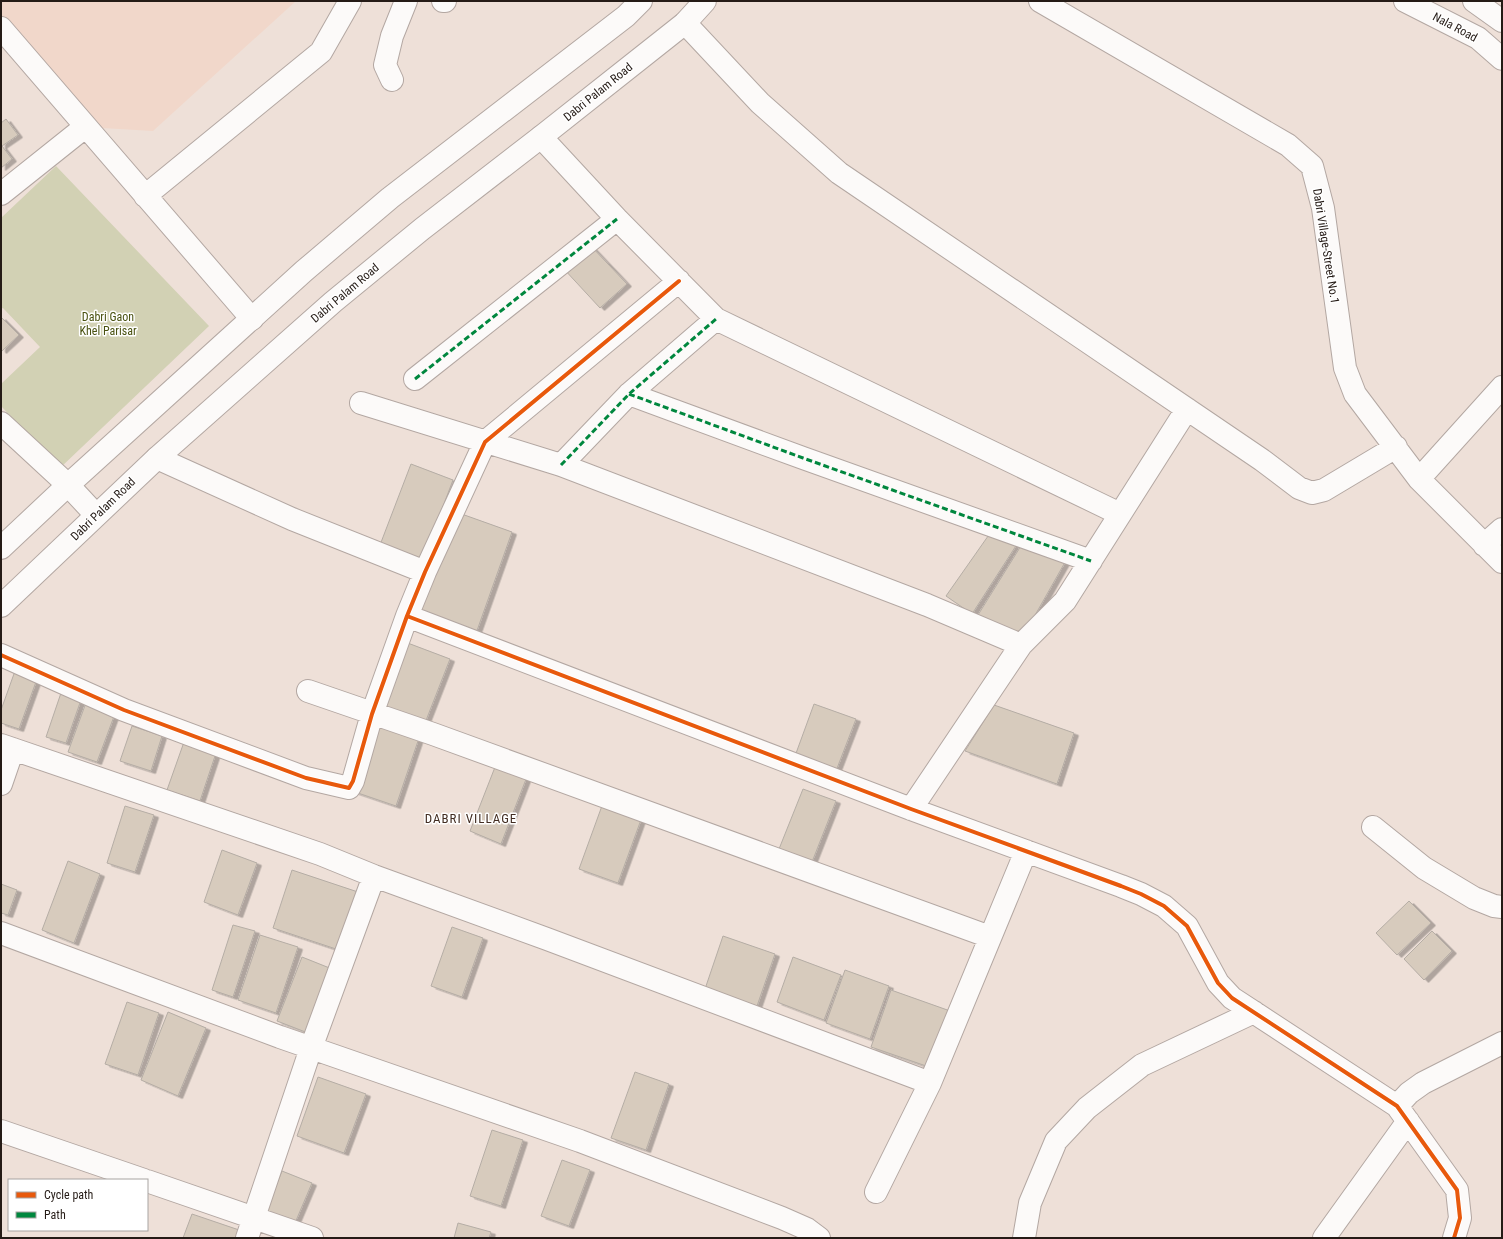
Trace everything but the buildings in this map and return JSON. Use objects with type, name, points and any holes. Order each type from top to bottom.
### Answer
[{"type":"street","points":[[145,196],[321,52],[350,1]]},
{"type":"street","points":[[392,80],[385,65],[392,36],[406,1]]},
{"type":"street","points":[[1,548],[68,485],[304,272],[390,198],[626,16],[641,1]]},
{"type":"street","name":"Dabri Palam Road","points":[[1,606],[157,458],[333,302],[422,229],[542,137],[685,23],[706,1]]},
{"type":"street","name":"Dabri Village-Street No.1","points":[[1040,1],[1288,145],[1312,166],[1323,208],[1344,368],[1355,394],[1419,479],[1502,562]]},
{"type":"street","name":"Nala Road","points":[[1405,1],[1478,38],[1502,59]]},
{"type":"street","points":[[1474,1],[1502,21]]},
{"type":"street","points":[[685,23],[760,103],[839,173],[1262,460],[1299,488],[1312,493],[1324,490],[1396,447]]},
{"type":"street","points":[[1,28],[252,319]]},
{"type":"street","points":[[1,194],[85,127]]},
{"type":"street","points":[[542,137],[617,219],[716,319],[1120,514]]},
{"type":"street","points":[[415,379],[617,219]]},
{"type":"street","points":[[1,655],[124,710],[299,776],[349,788],[353,781],[372,714],[424,572],[485,442],[679,281]]},
{"type":"street","points":[[561,465],[629,394],[716,319]]},
{"type":"street","points":[[1419,479],[1502,386]]},
{"type":"street","points":[[629,394],[1092,561]]},
{"type":"street","points":[[361,403],[561,465],[927,605],[1021,645]]},
{"type":"street","points":[[911,808],[1021,645],[1065,601],[1092,561],[1187,409]]},
{"type":"street","points":[[1,423],[68,485],[96,516]]},
{"type":"street","points":[[157,458],[292,520],[424,572]]},
{"type":"street","points":[[1484,545],[1502,529]]},
{"type":"street","points":[[407,616],[1141,894],[1164,906],[1187,926],[1218,983],[1232,998],[1402,1114],[1457,1190],[1460,1218],[1454,1238]]},
{"type":"street","points":[[308,691],[440,737],[990,937]]},
{"type":"street","points":[[1,784],[7,747],[320,854],[374,876],[547,939],[930,1084]]},
{"type":"street","points":[[1373,827],[1424,868],[1474,898],[1494,906],[1502,907]]},
{"type":"street","points":[[876,1192],[930,1084],[1026,851]]},
{"type":"street","points":[[247,1238],[310,1048],[374,876]]},
{"type":"street","points":[[1,933],[310,1048],[580,1141],[782,1218],[807,1229],[820,1238]]},
{"type":"street","points":[[1024,1238],[1030,1203],[1056,1141],[1087,1108],[1142,1065],[1254,1012]]},
{"type":"street","points":[[1324,1238],[1402,1114],[1409,1093],[1422,1083],[1502,1043]]},
{"type":"street","points":[[1,1131],[141,1179]]},
{"type":"street","points":[[148,1181],[312,1238]]},
{"type":"shaded area","points":[[1,1],[296,1],[153,131],[85,127],[1,17]]},
{"type":"green space","name":"Dabri Gaon Khel Parisar","points":[[56,166],[209,326],[60,468],[1,406],[1,384],[40,347],[3,308],[1,309],[1,218]]},
{"type":"marked path","points":[[415,379],[617,219]]},
{"type":"marked path","points":[[561,465],[629,394],[716,319]]},
{"type":"marked path","points":[[629,394],[1091,561]]},
{"type":"cycle path","points":[[1,655],[124,710],[306,778],[349,788],[353,781],[372,714],[407,616],[425,572],[485,442],[679,281]]},
{"type":"cycle path","points":[[407,616],[911,809],[1121,886],[1164,906],[1187,926],[1218,983],[1232,998],[1397,1106],[1457,1190],[1460,1218],[1454,1238]]},
{"type":"district","name":"DABRI VILLAGE","points":[[471,818]]}]
